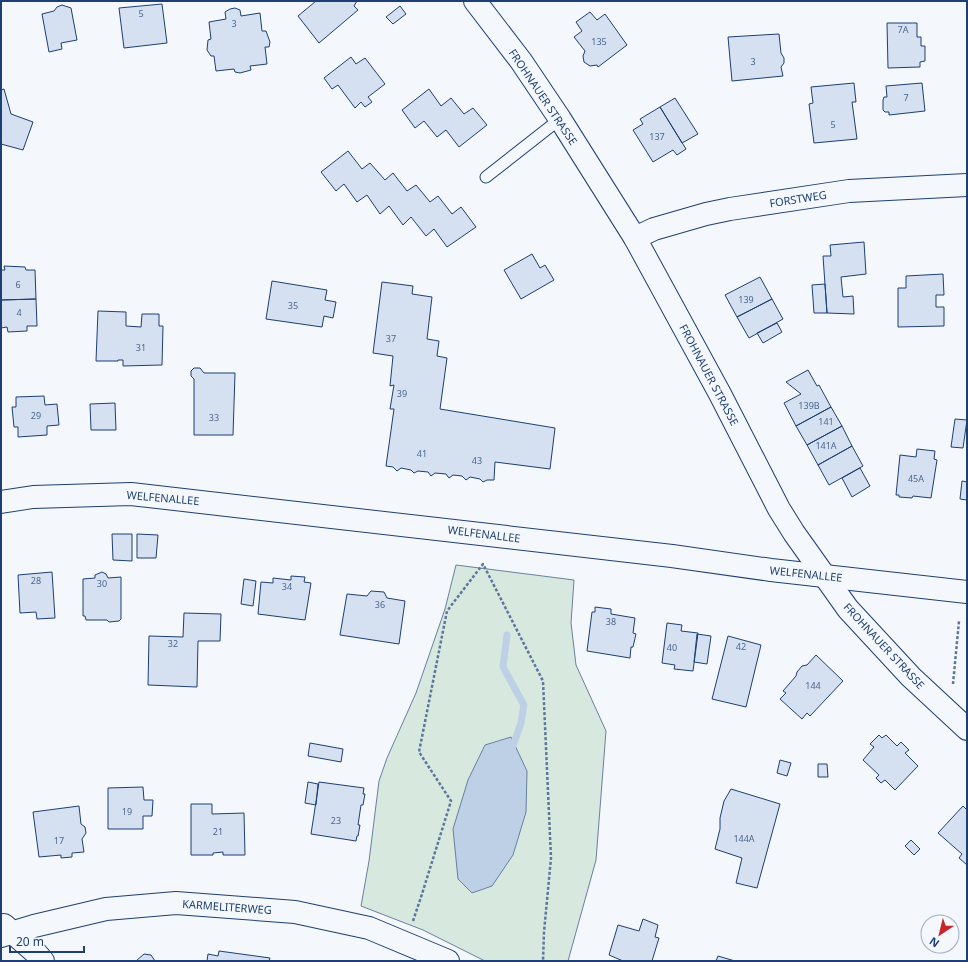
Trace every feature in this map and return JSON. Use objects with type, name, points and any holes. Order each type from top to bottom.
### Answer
[{"type":"street","name":"FROHNAUER STRASSE","points":[[475,1],[521,61],[560,119],[634,238],[720,394],[779,509],[794,533],[848,609],[911,677],[967,729]]},
{"type":"street","name":"FORSTWEG","points":[[634,238],[654,229],[706,214],[849,191],[967,185]]},
{"type":"street","name":"WELFENALLEE","points":[[1,502],[33,497],[132,494],[656,554],[771,570],[967,592]]},
{"type":"street","name":"KARMELITERWEG","points":[[5,930],[106,910],[176,904],[295,912],[361,926],[448,961]]},
{"type":"street","points":[[5,930],[37,954],[43,961]]},
{"type":"lane","points":[[486,177],[560,119]]},
{"type":"path","points":[[412,922],[451,801],[419,752],[425,721],[447,611],[483,564],[543,681],[551,858],[544,932],[543,961]]},
{"type":"path","points":[[952,689],[959,621]]},
{"type":"shaded area","points":[[456,565],[574,580],[571,623],[576,665],[606,731],[596,860],[568,961],[485,961],[423,930],[361,906],[369,861],[379,781],[387,758],[416,693],[445,609]]},
{"type":"water","points":[[511,737],[527,771],[526,812],[513,855],[492,886],[472,893],[458,879],[453,829],[468,780],[485,745]]},
{"type":"building","points":[[316,1],[357,1],[354,6],[358,10],[319,43],[298,16]]},
{"type":"building","points":[[162,4],[167,43],[124,48],[119,8]]},
{"type":"building","points":[[62,5],[71,8],[77,40],[61,43],[62,49],[49,52],[42,14],[54,11],[57,7]]},
{"type":"building","points":[[400,6],[406,14],[393,24],[386,17]]},
{"type":"building","points":[[235,8],[240,10],[241,16],[260,13],[262,31],[266,31],[270,42],[269,47],[265,47],[267,64],[250,66],[251,70],[240,73],[235,72],[234,69],[216,71],[214,56],[211,56],[207,50],[208,40],[211,39],[209,22],[226,19],[225,12]]},
{"type":"building","points":[[590,12],[597,20],[605,14],[627,45],[598,67],[597,65],[590,66],[584,62],[583,56],[585,51],[574,37],[582,31],[576,22]]},
{"type":"building","points":[[887,23],[917,23],[917,37],[921,37],[921,46],[925,46],[925,61],[920,62],[920,67],[888,68]]},
{"type":"building","points":[[779,34],[781,53],[784,58],[784,63],[781,67],[783,76],[732,81],[728,37]]},
{"type":"building","points":[[351,57],[356,64],[365,58],[385,84],[368,97],[372,102],[365,107],[361,102],[355,108],[338,85],[332,89],[324,78]]},
{"type":"building","points":[[854,83],[856,102],[852,102],[857,139],[814,143],[809,104],[813,103],[811,87]]},
{"type":"building","points":[[922,83],[925,111],[889,115],[889,112],[885,112],[883,110],[883,100],[884,97],[887,97],[886,86]]},
{"type":"building","points":[[4,89],[11,114],[33,122],[23,150],[1,144],[1,90]]},
{"type":"building","points":[[429,89],[441,106],[451,98],[464,114],[473,108],[487,125],[459,147],[446,130],[437,137],[424,121],[415,128],[402,110]]},
{"type":"building","points":[[675,98],[698,134],[682,143],[660,107]]},
{"type":"building","points":[[660,107],[686,149],[677,155],[673,150],[653,162],[633,130],[643,124],[640,119]]},
{"type":"building","points":[[348,151],[362,169],[370,163],[385,180],[393,173],[407,191],[416,185],[430,202],[438,196],[452,214],[461,207],[476,227],[447,247],[434,229],[426,236],[411,217],[403,225],[389,206],[380,214],[367,195],[357,202],[344,184],[336,191],[321,172]]},
{"type":"building","points":[[864,242],[866,274],[841,277],[843,297],[853,296],[854,314],[827,313],[823,256],[831,256],[830,245]]},
{"type":"building","points":[[532,254],[540,268],[545,265],[554,280],[521,299],[504,270]]},
{"type":"building","points":[[4,266],[25,267],[26,270],[35,270],[36,299],[1,300],[1,270],[5,270]]},
{"type":"building","points":[[943,274],[944,295],[936,295],[936,307],[944,307],[944,326],[898,327],[898,288],[906,288],[906,276]]},
{"type":"building","points":[[760,277],[772,299],[737,317],[725,295]]},
{"type":"building","points":[[272,281],[327,290],[325,300],[336,302],[333,318],[324,316],[322,327],[266,319]]},
{"type":"building","points":[[382,282],[413,286],[412,294],[432,297],[427,339],[439,341],[437,356],[447,358],[440,409],[555,428],[550,469],[495,462],[494,480],[487,480],[483,482],[480,479],[470,477],[466,480],[462,476],[453,475],[449,478],[446,474],[435,473],[431,476],[428,472],[418,471],[414,473],[411,470],[401,468],[397,471],[393,467],[386,466],[394,409],[390,409],[394,385],[390,386],[393,356],[373,353]]},
{"type":"building","points":[[825,284],[827,313],[814,313],[812,285]]},
{"type":"building","points":[[36,299],[37,326],[27,326],[27,331],[8,332],[7,327],[1,328],[1,300]]},
{"type":"building","points":[[772,299],[783,319],[749,338],[737,317]]},
{"type":"building","points":[[98,311],[126,312],[126,326],[141,327],[142,314],[159,314],[159,326],[163,326],[162,365],[123,366],[123,360],[96,361]]},
{"type":"building","points":[[777,323],[782,332],[763,343],[757,333]]},
{"type":"building","points":[[194,368],[200,368],[204,373],[235,373],[233,435],[194,435],[194,379],[191,376],[191,371]]},
{"type":"building","points":[[808,370],[817,386],[819,385],[831,407],[796,426],[784,403],[801,394],[786,382]]},
{"type":"building","points":[[44,396],[45,405],[57,404],[59,425],[47,426],[47,435],[18,437],[18,427],[14,427],[12,407],[16,407],[16,397]]},
{"type":"building","points":[[115,403],[116,430],[91,430],[90,404]]},
{"type":"building","points":[[831,407],[842,426],[807,445],[796,426]]},
{"type":"building","points":[[955,419],[967,420],[963,448],[951,447]]},
{"type":"building","points":[[842,426],[852,446],[818,465],[807,445]]},
{"type":"building","points":[[852,446],[863,466],[829,485],[818,465]]},
{"type":"building","points":[[917,449],[935,451],[934,459],[937,460],[931,498],[913,496],[912,498],[899,497],[899,495],[896,495],[900,455],[916,457]]},
{"type":"building","points":[[860,468],[870,486],[852,497],[842,478]]},
{"type":"building","points":[[962,481],[967,482],[967,500],[960,499]]},
{"type":"building","points":[[112,534],[132,534],[132,561],[113,560]]},
{"type":"building","points":[[137,534],[158,535],[156,558],[137,558]]},
{"type":"building","points":[[52,572],[55,618],[37,619],[36,612],[20,613],[18,575]]},
{"type":"building","points":[[102,572],[106,574],[108,578],[121,577],[121,619],[119,621],[109,622],[107,620],[86,620],[85,616],[83,616],[83,579],[95,578],[95,575]]},
{"type":"building","points":[[291,576],[305,577],[304,582],[311,583],[305,620],[258,614],[261,582],[273,583],[273,578],[291,580]]},
{"type":"building","points":[[244,579],[256,581],[253,606],[241,604]]},
{"type":"building","points":[[371,591],[384,592],[387,598],[405,601],[399,644],[340,635],[347,594],[367,596]]},
{"type":"building","points":[[595,607],[611,609],[611,614],[635,618],[633,633],[636,634],[633,647],[631,647],[630,658],[587,651],[592,612],[595,612]]},
{"type":"building","points":[[184,613],[221,614],[220,641],[198,641],[197,687],[148,685],[149,636],[183,637]]},
{"type":"building","points":[[667,623],[682,625],[681,631],[698,633],[693,671],[674,669],[675,665],[662,663]]},
{"type":"building","points":[[697,634],[711,636],[707,664],[694,662]]},
{"type":"building","points":[[728,636],[761,645],[746,707],[712,699]]},
{"type":"building","points":[[816,655],[843,681],[810,716],[807,713],[802,719],[780,699],[786,693],[783,691],[796,676],[797,672],[802,666],[807,665]]},
{"type":"building","points":[[879,735],[882,738],[886,735],[897,746],[901,742],[909,750],[905,753],[918,766],[895,790],[885,780],[881,783],[876,778],[879,775],[863,760],[874,747],[870,744]]},
{"type":"building","points":[[310,743],[343,749],[341,762],[308,756]]},
{"type":"building","points":[[780,760],[791,763],[787,776],[777,773]]},
{"type":"building","points":[[818,764],[827,764],[828,777],[818,777]]},
{"type":"building","points":[[308,782],[318,784],[316,805],[305,803]]},
{"type":"building","points":[[319,782],[364,788],[363,794],[365,794],[363,805],[361,805],[358,825],[360,825],[356,841],[311,834]]},
{"type":"building","points":[[143,787],[144,800],[153,800],[152,816],[143,816],[143,829],[108,829],[108,788]]},
{"type":"building","points":[[731,789],[780,804],[757,888],[736,883],[742,858],[715,849],[720,829],[720,818],[724,801]]},
{"type":"building","points":[[191,804],[212,804],[212,814],[244,813],[245,855],[223,855],[223,852],[213,853],[213,855],[191,855]]},
{"type":"building","points":[[79,806],[81,824],[85,827],[86,833],[82,839],[84,852],[72,853],[72,857],[61,858],[61,855],[39,857],[33,812]]},
{"type":"building","points":[[963,806],[967,810],[967,865],[959,858],[962,854],[938,833]]},
{"type":"building","points":[[911,840],[920,849],[914,855],[905,846]]},
{"type":"building","points":[[643,919],[658,925],[655,937],[659,938],[652,961],[623,961],[609,955],[618,925],[639,931]]},
{"type":"building","points":[[219,951],[270,958],[269,961],[207,961],[208,954],[218,956]]},
{"type":"building","points":[[144,954],[151,955],[155,961],[136,961]]},
{"type":"building","points":[[718,956],[735,961],[716,961]]},
{"type":"waterway","points":[[507,635],[503,667],[524,705],[521,723],[511,751]]}]
